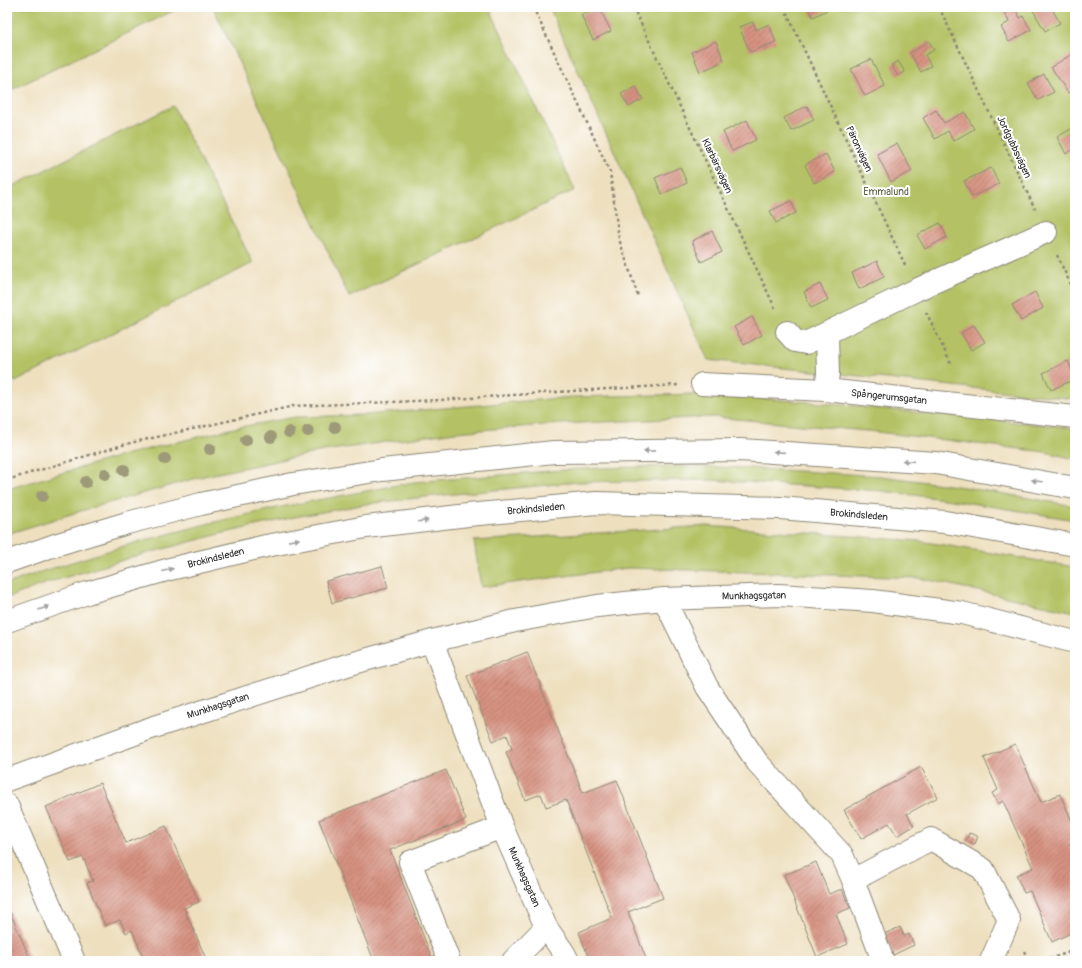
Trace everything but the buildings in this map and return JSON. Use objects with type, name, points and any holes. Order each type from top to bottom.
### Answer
[{"type":"main road","points":[[787,332],[795,340],[806,343],[916,290],[1046,232]]},
{"type":"main road","points":[[826,390],[828,372],[827,334]]},
{"type":"main road","name":"Spångerumsgatan","points":[[702,384],[826,390],[1075,417]]},
{"type":"main road","points":[[7,562],[55,545],[127,523],[201,504],[293,484],[382,470],[554,452],[741,450],[936,463],[1075,488]]},
{"type":"main road","name":"Brokindsleden","points":[[7,621],[86,593],[266,546],[366,527],[468,515],[596,503],[780,508],[945,522],[1075,545]]},
{"type":"main road","name":"Munkhagsgatan","points":[[7,780],[154,727],[347,665],[432,641],[515,621],[597,606],[664,599],[779,595],[873,601],[962,613],[1075,642]]},
{"type":"main road","points":[[664,599],[707,687],[757,762],[842,855],[853,880],[883,961]]},
{"type":"main road","name":"Munkhagsgatan","points":[[432,641],[502,827],[546,926],[568,961]]},
{"type":"main road","points":[[7,805],[71,960]]},
{"type":"main road","points":[[449,961],[410,862],[502,827]]},
{"type":"main road","points":[[853,880],[931,839],[938,842],[983,869],[1009,920],[991,961]]},
{"type":"main road","points":[[513,961],[546,926]]},
{"type":"path","points":[[533,7],[610,172],[619,240],[638,296]]},
{"type":"path","name":"Klarbärsvägen","points":[[633,7],[787,332]]},
{"type":"path","name":"Päronvägen","points":[[784,7],[951,364]]},
{"type":"path","name":"Jordgubbsvägen","points":[[939,7],[1075,294]]},
{"type":"path","points":[[7,480],[126,444],[294,406],[440,400],[702,384]]},
{"type":"path","points":[[1044,961],[1075,950]]},
{"type":"green space","points":[[7,7],[173,7],[175,10],[7,92]]},
{"type":"green space","points":[[213,7],[489,7],[575,190],[349,297]]},
{"type":"green space","name":"Emmalund","points":[[549,7],[1075,7],[1075,399],[708,360]]},
{"type":"green space","points":[[173,106],[253,263],[15,382],[7,367],[7,189]]},
{"type":"green space","points":[[697,394],[823,403],[1075,428],[1075,459],[1045,452],[877,432],[714,417],[560,424],[455,432],[324,451],[204,476],[84,510],[7,534],[7,489],[124,455],[234,428],[295,417],[363,415],[572,397]]},
{"type":"green space","points":[[667,466],[748,468],[881,476],[964,487],[1075,506],[1075,520],[952,500],[882,491],[711,480],[577,482],[367,504],[295,517],[220,534],[137,556],[47,583],[7,598],[7,584],[37,573],[127,545],[210,523],[286,506],[414,482],[575,469]]},
{"type":"green space","points":[[707,526],[920,541],[1075,567],[1075,612],[919,578],[628,568],[481,587],[474,541]]}]
